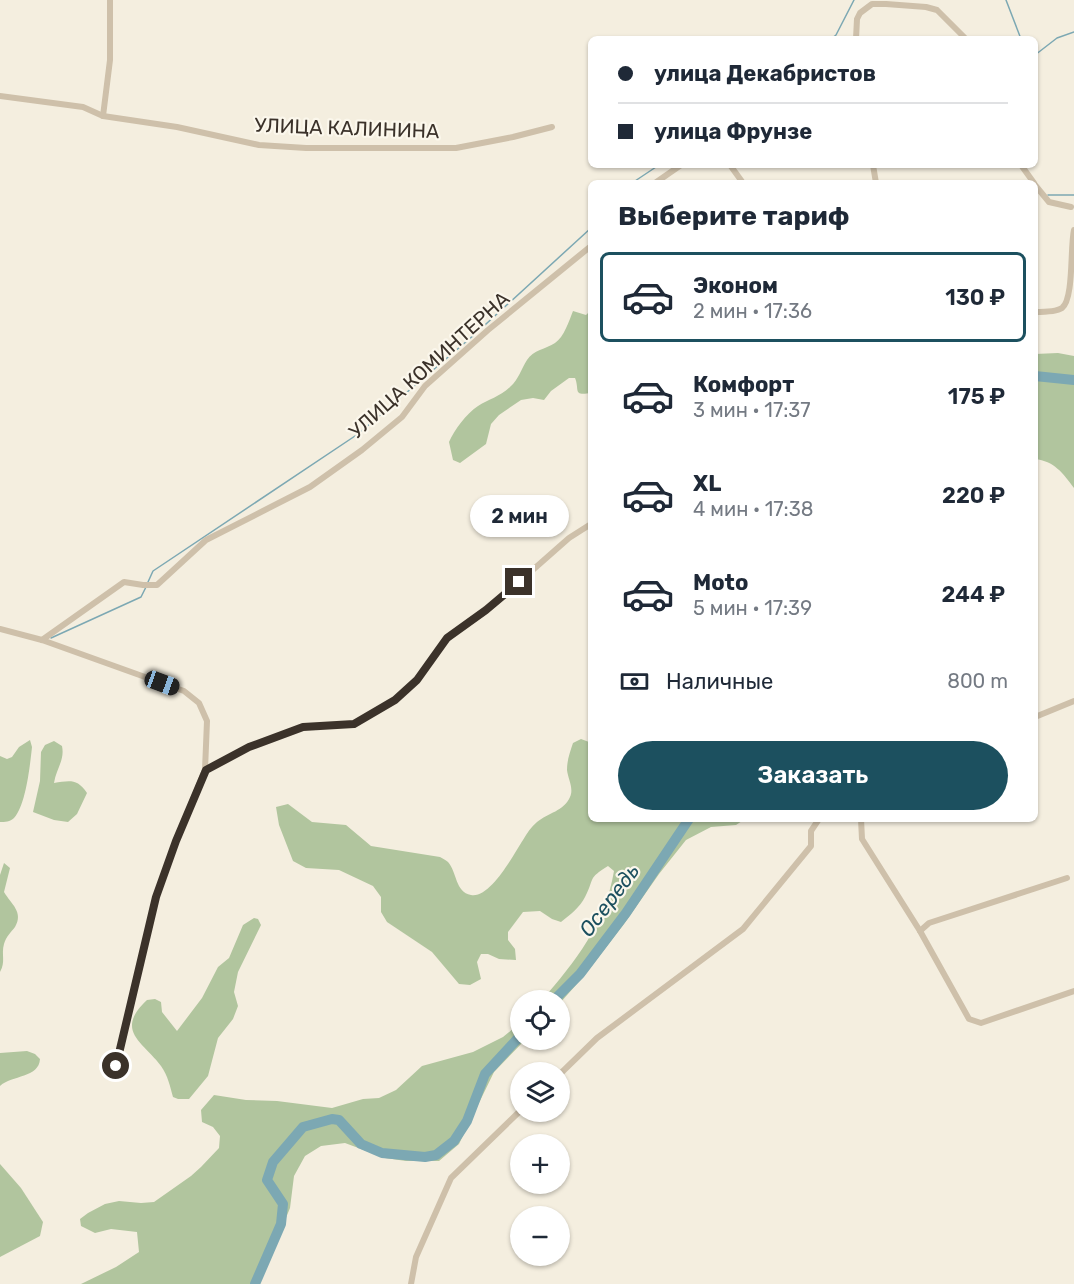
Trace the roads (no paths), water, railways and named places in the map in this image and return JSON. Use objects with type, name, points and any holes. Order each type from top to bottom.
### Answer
[{"type":"street","points":[[103,116],[110,60],[110,0]]},
{"type":"street","points":[[856,36],[857,19],[860,12],[872,4],[926,7],[937,10],[963,36]]},
{"type":"street","name":"УЛИЦА КАЛИНИНА","points":[[0,96],[82,107],[103,116],[177,127],[259,145],[306,148],[456,148],[552,127]]},
{"type":"street","points":[[659,180],[677,168]]},
{"type":"street","points":[[1038,189],[1048,202],[1071,207]]},
{"type":"street","points":[[1038,312],[1060,309],[1066,305],[1070,296],[1071,240],[1074,230]]},
{"type":"street","name":"УЛИЦА КОМИНТЕРНА","points":[[42,640],[124,582],[157,585],[206,540],[310,487],[362,450],[402,417],[425,386],[588,248]]},
{"type":"street","points":[[206,770],[249,747],[303,727],[354,724],[395,700],[417,680],[447,638],[486,610],[569,538],[588,526]]},
{"type":"street","points":[[0,629],[42,640],[184,692],[199,704],[207,721],[206,770],[176,841],[156,897],[116,1066]]},
{"type":"street","points":[[1038,716],[1074,700]]},
{"type":"street","points":[[570,1064],[597,1038],[743,929],[811,846],[811,831],[817,822]]},
{"type":"street","points":[[861,822],[862,839],[920,931],[969,1019],[981,1023],[1074,991]]},
{"type":"street","points":[[920,931],[929,922],[1067,878]]},
{"type":"street","points":[[411,1284],[416,1257],[450,1178],[510,1121]]},
{"type":"waterway","points":[[835,36],[854,0]]},
{"type":"waterway","points":[[1006,0],[1020,36]]},
{"type":"waterway","points":[[1038,53],[1057,38],[1074,32]]},
{"type":"waterway","points":[[636,180],[654,168]]},
{"type":"waterway","points":[[1048,195],[1074,195]]},
{"type":"waterway","points":[[148,582],[153,571],[358,434],[474,335],[588,231]]},
{"type":"waterway","name":"Осередь","points":[[1038,376],[1074,380]]},
{"type":"waterway","points":[[51,638],[141,597],[146,587]]},
{"type":"waterway","name":"Осередь","points":[[564,990],[580,974],[626,913],[687,822]]},
{"type":"waterway","name":"Осередь","points":[[255,1284],[281,1224],[283,1204],[267,1180],[273,1162],[303,1127],[332,1119],[339,1120],[361,1144],[382,1153],[425,1157],[436,1155],[454,1141],[467,1121],[485,1074],[510,1047]]}]
